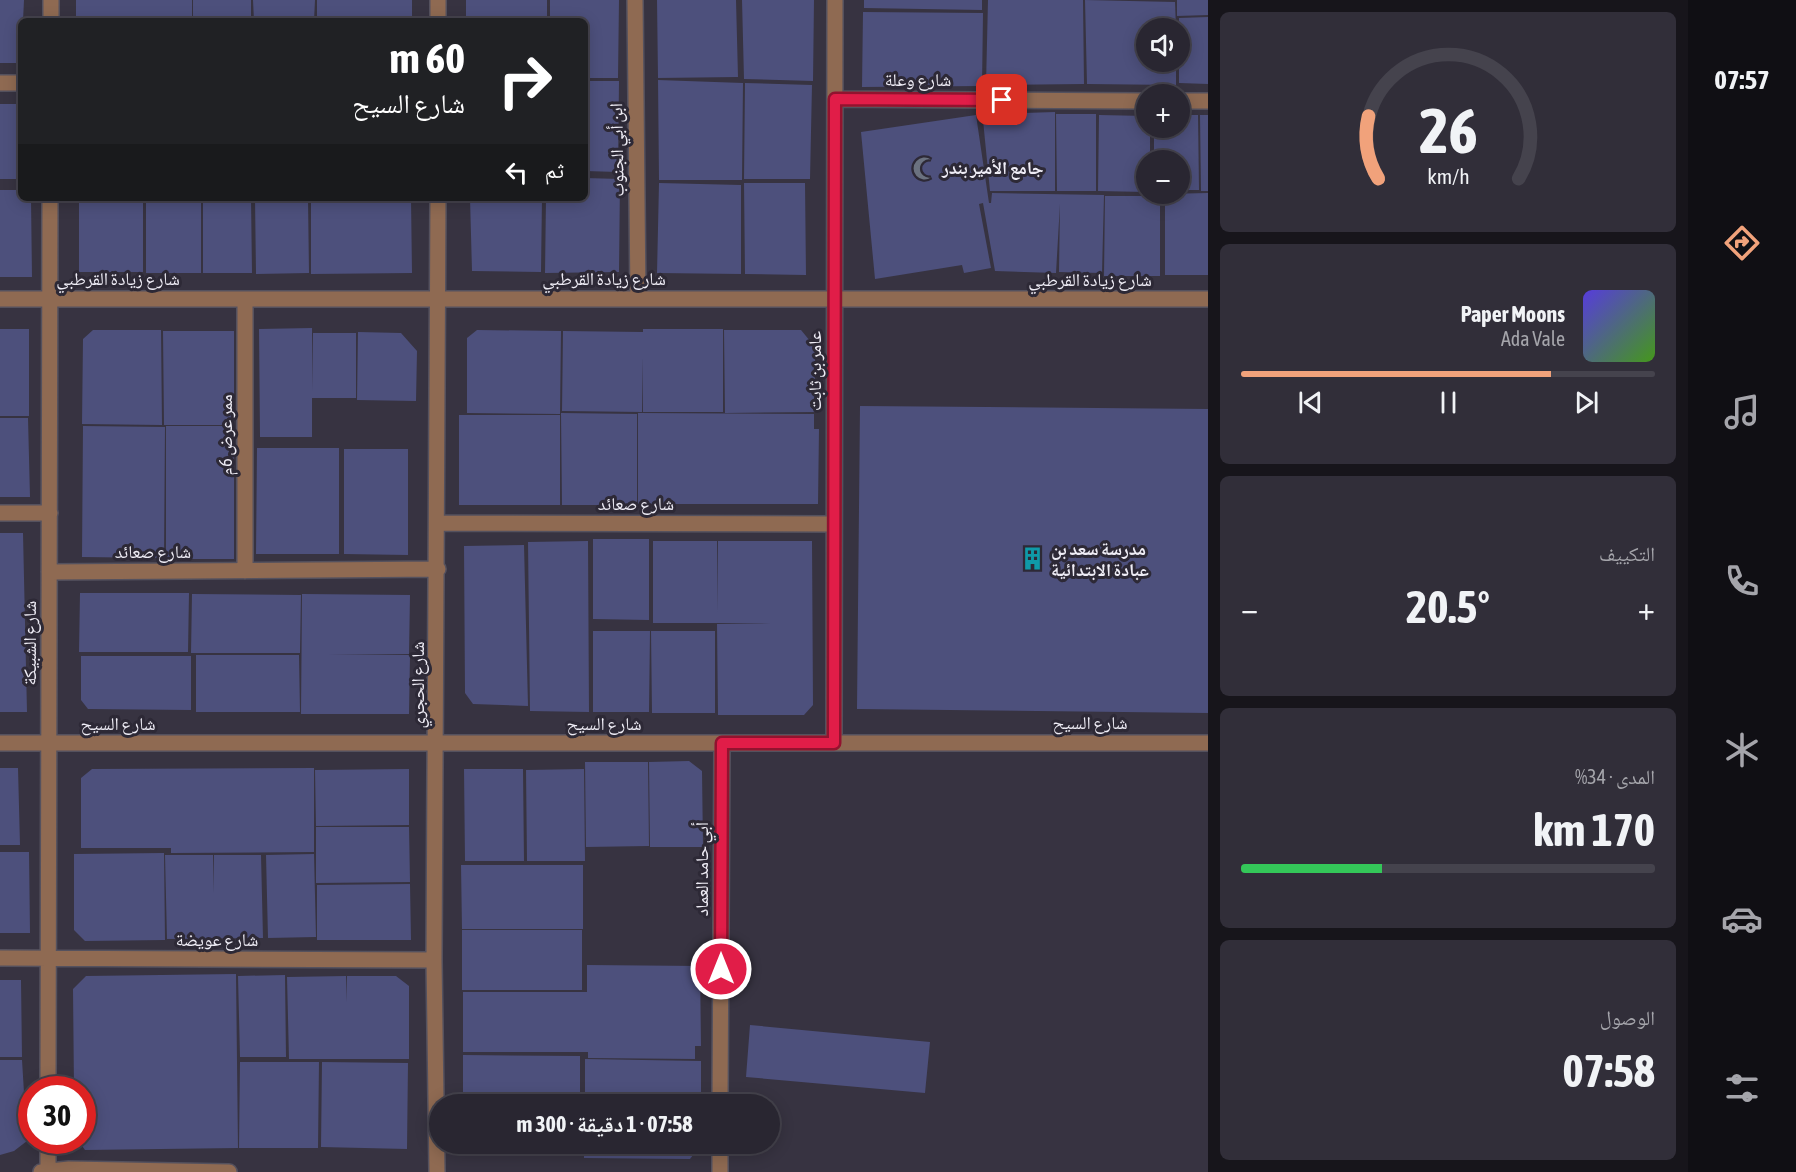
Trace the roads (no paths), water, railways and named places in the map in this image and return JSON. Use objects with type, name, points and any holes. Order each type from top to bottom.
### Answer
[{"type":"street","points":[[51,0],[51,18]]},
{"type":"street","points":[[438,0],[438,18]]},
{"type":"street","name":"ابن أبي الجنوب","points":[[635,0],[638,299]]},
{"type":"street","name":"عامر بن ثابت","points":[[834,743],[835,0]]},
{"type":"street","points":[[0,83],[18,83]]},
{"type":"street","name":"شارع وعلة","points":[[835,99],[1136,101]]},
{"type":"street","points":[[1190,101],[1208,101]]},
{"type":"street","name":"شارع الشبيكة","points":[[48,1076],[50,201]]},
{"type":"street","name":"شارع الحجري","points":[[437,1172],[434,960],[438,569],[438,201]]},
{"type":"street","name":"شارع زيادة القرطبي","points":[[0,299],[1208,299]]},
{"type":"street","name":"ممر عرض 6م","points":[[245,299],[245,571]]},
{"type":"street","points":[[0,513],[50,513]]},
{"type":"street","name":"شارع صعائد","points":[[437,523],[834,524]]},
{"type":"street","name":"شارع صعائد","points":[[50,572],[438,569]]},
{"type":"street","name":"شارع السيح","points":[[0,743],[1208,743]]},
{"type":"street","name":"أبي حامد العماد","points":[[720,1094],[722,743]]},
{"type":"street","name":"شارع عويضة","points":[[0,958],[434,960]]},
{"type":"street","points":[[46,1154],[44,1171],[229,1172]]},
{"type":"street","points":[[720,1154],[720,1172]]},
{"type":"place","name":"جامع الأمير بندر","points":[[924,168]]},
{"type":"place","name":"مدرسة سعد بن عبادة الابتدائية","points":[[1033,559]]}]
